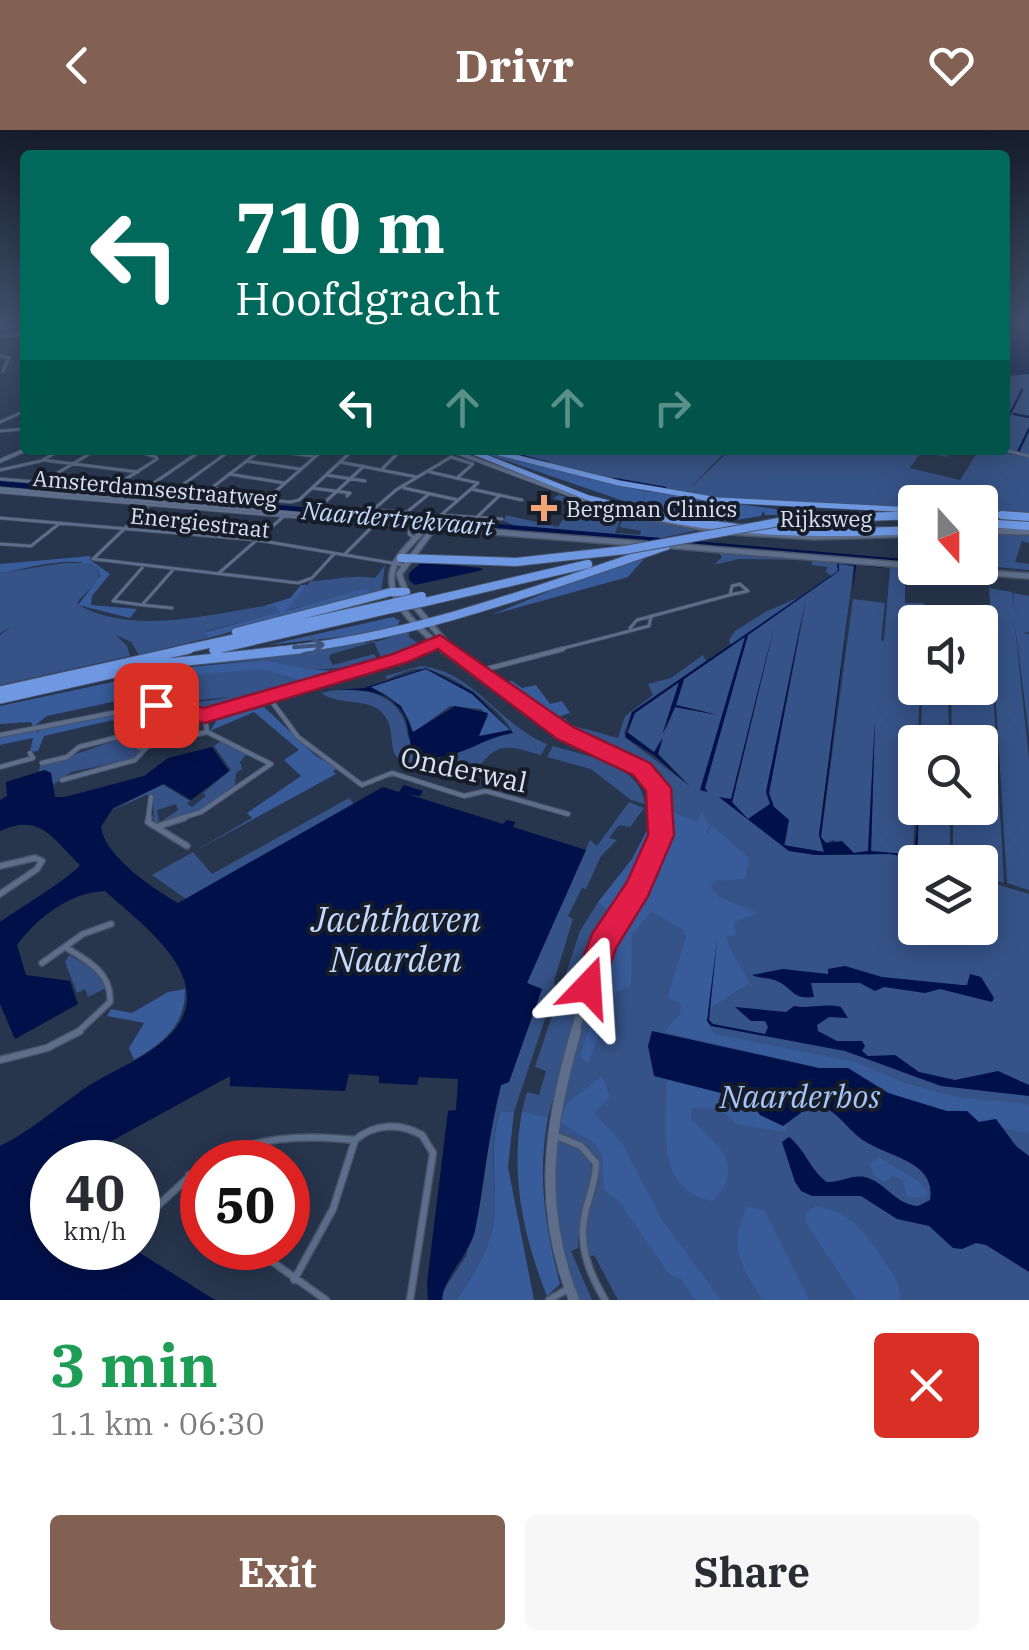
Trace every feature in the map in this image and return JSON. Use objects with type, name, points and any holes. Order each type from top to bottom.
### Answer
[{"type":"highway","points":[[481,455],[589,498],[680,520],[808,534],[898,532]]},
{"type":"highway","points":[[506,455],[611,482],[699,498],[898,514]]},
{"type":"highway","points":[[0,699],[666,546],[792,522],[898,516]]},
{"type":"highway","points":[[401,562],[412,556],[516,562],[629,554],[792,522]]},
{"type":"highway","points":[[998,524],[1029,525]]},
{"type":"highway","points":[[998,524],[1029,525]]},
{"type":"highway","points":[[149,665],[338,644],[422,627],[490,609],[629,554]]},
{"type":"highway","points":[[127,662],[401,592]]},
{"type":"highway","points":[[0,691],[390,607]]},
{"type":"main road","points":[[401,562],[391,576],[401,592]]},
{"type":"street","points":[[0,422],[20,413]]},
{"type":"street","points":[[12,416],[20,417]]},
{"type":"street","points":[[0,470],[51,455]]},
{"type":"street","points":[[40,483],[87,455]]},
{"type":"street","points":[[115,486],[157,459],[147,455]]},
{"type":"street","points":[[145,489],[195,455]]},
{"type":"street","points":[[174,492],[224,455]]},
{"type":"street","points":[[204,494],[256,455]]},
{"type":"street","points":[[300,455],[315,457]]},
{"type":"street","points":[[0,479],[299,500],[348,455]]},
{"type":"street","points":[[383,468],[396,455]]},
{"type":"street","name":"Rijksweg","points":[[463,455],[581,500],[668,522],[786,537],[898,533]]},
{"type":"street","points":[[429,494],[407,512],[373,510],[452,456],[474,464],[457,478]]},
{"type":"street","points":[[267,498],[315,457]]},
{"type":"street","points":[[42,460],[138,472]]},
{"type":"street","points":[[246,462],[300,469]]},
{"type":"street","points":[[340,462],[417,477]]},
{"type":"street","points":[[322,506],[364,466]]},
{"type":"street","points":[[430,472],[478,483],[441,515],[502,519]]},
{"type":"street","points":[[229,474],[284,482]]},
{"type":"street","points":[[326,475],[365,481]]},
{"type":"street","points":[[211,488],[267,498]]},
{"type":"street","points":[[312,488],[350,494],[347,496]]},
{"type":"street","points":[[404,488],[458,500]]},
{"type":"street","points":[[471,488],[522,500]]},
{"type":"street","name":"Amsterdamsestraatweg","points":[[0,490],[432,527]]},
{"type":"street","points":[[478,516],[500,495]]},
{"type":"street","points":[[150,503],[94,556],[96,562],[298,584],[312,578],[334,554]]},
{"type":"street","name":"Amsterdamsestraatweg","points":[[150,503],[408,527],[410,536],[417,541]]},
{"type":"street","points":[[216,576],[282,517]]},
{"type":"street","name":"Energiestraat","points":[[0,518],[256,540],[401,562]]},
{"type":"street","points":[[0,544],[31,546],[60,524]]},
{"type":"street","points":[[344,555],[375,524]]},
{"type":"street","points":[[416,524],[423,528],[898,565]]},
{"type":"street","points":[[401,562],[432,527]]},
{"type":"street","points":[[412,556],[423,528]]},
{"type":"street","points":[[142,568],[112,599],[172,608]]},
{"type":"street","points":[[142,605],[172,571]]},
{"type":"street","points":[[998,574],[1029,576]]},
{"type":"street","points":[[401,592],[422,627],[476,672],[565,733],[641,769],[659,788],[662,803],[657,849],[594,964],[549,1134],[545,1181],[548,1219],[571,1294],[549,1300]]},
{"type":"street","points":[[476,672],[650,626],[651,617],[730,596]]},
{"type":"street","points":[[0,736],[148,706],[205,716],[438,642]]},
{"type":"street","name":"Onderwal","points":[[270,698],[275,712],[294,732],[362,785],[392,773],[464,796],[486,791],[568,814]]},
{"type":"street","points":[[205,716],[208,732]]},
{"type":"street","points":[[122,728],[137,748],[208,732],[270,764],[202,812],[156,826]]},
{"type":"street","points":[[42,763],[67,757],[79,747],[126,735]]},
{"type":"street","points":[[62,780],[133,760],[148,747]]},
{"type":"street","points":[[0,766],[33,758],[30,753]]},
{"type":"street","points":[[151,797],[148,822],[187,846]]},
{"type":"street","points":[[0,866],[35,858],[42,862],[0,894]]},
{"type":"street","points":[[42,963],[83,934],[112,924]]},
{"type":"street","points":[[0,1060],[61,1045],[82,1032],[110,1002],[107,978],[66,947]]},
{"type":"street","points":[[294,1280],[333,1209],[355,1140],[361,1133],[378,1126],[424,1133],[431,1140],[433,1153],[410,1300]]},
{"type":"street","points":[[549,1134],[581,1146],[596,1164],[580,1239],[590,1272],[605,1300]]},
{"type":"street","points":[[265,1140],[324,1136],[355,1140]]},
{"type":"street","points":[[160,1203],[180,1184]]},
{"type":"street","points":[[281,1270],[326,1300]]},
{"type":"green space","points":[[1010,380],[1029,380],[1029,455],[1010,451]]},
{"type":"green space","points":[[509,455],[722,455],[685,493],[725,455],[919,455],[910,468],[960,480],[976,455],[1029,457],[1029,516],[998,513],[998,485],[898,485],[898,508],[776,504],[669,492]]},
{"type":"green space","points":[[559,495],[622,515],[615,533],[640,535],[641,531],[619,527],[626,515],[698,530],[661,538],[515,526],[504,521],[506,515],[558,527],[572,505],[553,498]]},
{"type":"green space","points":[[998,535],[1029,535],[1029,543],[1022,541],[1015,562],[1029,564],[1029,570],[998,567]]},
{"type":"green space","name":"Naarderbos","points":[[718,552],[869,563],[870,566],[854,565],[819,835],[824,852],[785,846],[789,820],[774,807],[769,793],[807,597],[766,792],[770,804],[748,819],[732,804],[775,623],[731,800],[719,797],[789,851],[898,856],[898,945],[998,945],[998,885],[1029,894],[1029,1300],[618,1300],[594,1255],[588,1258],[587,1218],[599,1172],[595,1158],[582,1145],[557,1131],[562,1090],[577,1028],[598,968],[659,856],[667,809],[650,776],[568,734],[558,724],[566,718],[567,724],[618,738],[625,716],[653,695],[648,684],[671,678],[703,655],[706,661],[632,712],[624,733],[689,785],[658,754],[661,738],[655,753],[627,735],[635,713],[680,682],[664,735],[675,707],[718,715],[676,705],[684,679],[731,646],[729,640],[735,631],[800,597],[776,613],[832,576],[826,572],[827,567],[811,565],[813,560],[739,559],[714,565],[722,557]]},
{"type":"green space","points":[[85,563],[98,568],[99,580],[78,605],[99,614],[146,621],[195,618],[264,606],[275,606],[281,612],[207,631],[208,638],[139,655],[131,642],[116,635],[127,646],[130,656],[0,685],[0,635],[11,627],[0,633],[0,573]]},
{"type":"green space","points":[[385,565],[381,593],[371,595],[366,590],[284,611],[311,581],[375,578]]},
{"type":"green space","points":[[887,566],[898,567],[898,585],[905,585],[905,603],[924,603],[898,605],[898,705],[919,705],[918,725],[898,725],[898,825],[914,825],[913,845],[898,845],[898,854],[871,851],[875,720],[868,851],[854,853],[833,840],[826,843],[821,837],[853,599],[885,603],[881,640],[884,641],[890,568]]},
{"type":"green space","points":[[989,588],[1012,592],[1015,615],[1013,593],[1029,596],[1029,632],[1023,633],[1029,634],[1029,735],[1014,618],[1029,759],[1029,890],[1007,883],[996,705],[998,605],[990,605]]},
{"type":"green space","points":[[409,631],[409,637],[424,647],[382,660],[374,642],[331,654],[333,665],[374,654],[379,661],[286,692],[270,687],[283,693],[204,713],[141,703],[141,693],[152,697],[184,702],[230,697],[185,701],[160,698],[144,688],[142,672],[147,671],[149,688],[164,684],[166,677],[226,669],[315,675],[340,668],[314,670],[264,660],[161,668],[364,641],[376,642]]},
{"type":"green space","points":[[421,666],[456,677],[516,725],[547,744],[541,755],[504,748],[491,754],[476,770],[416,770],[395,755],[390,726],[383,713],[368,704],[321,693],[363,691],[388,700],[398,709],[408,737],[440,759],[481,740],[513,733],[485,701],[442,674],[417,669],[387,679],[385,676]]},
{"type":"green space","points":[[922,705],[948,705],[949,725],[921,725]]},
{"type":"green space","points":[[951,705],[994,705],[995,725],[952,725]]},
{"type":"green space","points":[[126,738],[134,748],[143,750],[134,759],[71,772],[53,785],[50,773],[39,771],[40,765]]},
{"type":"green space","points":[[221,741],[247,754],[240,762],[242,769],[236,773],[235,785],[198,812],[162,821],[178,810],[176,804],[157,810],[159,822],[154,822],[153,796],[146,795],[109,812],[162,784],[190,801],[187,804],[192,807],[231,770],[214,746]]},
{"type":"green space","points":[[553,746],[622,770],[641,790],[645,804],[631,800],[591,769],[547,757]]},
{"type":"green space","points":[[998,777],[1004,883],[998,881],[998,845],[953,845],[953,825],[998,825]]},
{"type":"green space","points":[[349,798],[354,804],[186,899],[152,875],[193,852],[212,874]]},
{"type":"green space","points":[[629,802],[644,808],[630,827],[619,825],[609,838],[617,840],[601,856],[568,916],[573,919],[555,989],[514,1112],[500,1111],[494,1147],[494,1219],[488,1244],[456,1300],[442,1300],[443,1291],[466,1256],[501,1085],[509,1082],[541,990],[526,984],[590,840],[597,846]]},
{"type":"green space","points":[[918,825],[950,825],[950,845],[917,845]]},
{"type":"green space","points":[[598,902],[614,918],[590,969],[548,1117],[522,1111],[527,1092],[539,1095],[546,1071],[535,1067],[580,931]]},
{"type":"green space","points":[[69,955],[91,968],[108,987],[88,997],[85,989],[77,993],[65,962]]},
{"type":"green space","points":[[555,1140],[575,1146],[587,1156],[591,1168],[578,1248],[571,1251],[592,1300],[579,1300],[567,1274],[552,1214]]},
{"type":"shaded area","points":[[490,455],[645,491],[819,515],[765,515],[763,511],[761,516],[724,522],[669,513],[678,501],[666,505],[661,512]]},
{"type":"shaded area","points":[[91,556],[90,560],[110,574],[92,596],[91,605],[137,609],[130,618],[78,605],[100,577],[98,568],[87,564],[63,562],[0,573],[0,564]]},
{"type":"shaded area","points":[[644,559],[628,577],[491,615],[581,578]]},
{"type":"shaded area","points":[[301,585],[307,585],[286,611],[367,588],[371,595],[208,638],[206,632],[280,612],[275,606],[264,606],[290,598]]},
{"type":"shaded area","points":[[393,617],[400,621],[394,631],[268,645]]},
{"type":"shaded area","points":[[264,660],[315,670],[345,671],[308,682],[262,669],[166,677],[163,686],[149,688],[147,671]]},
{"type":"shaded area","points":[[426,669],[472,694],[510,730],[478,737],[488,716],[481,709],[450,706],[413,733],[398,704],[370,687]]},
{"type":"shaded area","points":[[136,673],[136,706],[121,700],[47,716],[33,727],[31,722],[0,724],[0,706],[122,680],[123,676]]},
{"type":"shaded area","points":[[512,681],[522,688],[536,685],[550,704],[562,701],[570,713],[549,720],[496,682]]},
{"type":"shaded area","points":[[264,707],[316,756],[338,768],[333,771],[336,774],[193,852],[252,818],[247,813],[301,776],[284,760],[299,750],[254,712],[210,731],[218,718]]},
{"type":"shaded area","points":[[140,709],[120,724],[123,734],[119,736],[113,720],[44,736],[38,751],[30,752],[33,738],[0,745],[0,737],[37,733],[40,729]]},
{"type":"shaded area","points":[[670,811],[697,822],[702,812],[709,825],[705,837],[712,826],[749,858],[745,879],[715,881],[711,886],[719,897],[758,913],[734,922],[736,935],[726,937],[749,983],[710,1008],[717,941],[707,1021],[714,1034],[855,1062],[905,1083],[960,1098],[1020,1103],[1029,1106],[1029,1133],[1002,1128],[992,1118],[979,1122],[959,1110],[947,1111],[894,1095],[848,1068],[819,1068],[664,1032],[680,1014],[681,1004],[669,998],[669,993],[686,937],[684,931],[651,911],[632,936],[631,985],[613,995],[588,1064],[580,1056],[605,980],[611,976],[606,971],[662,858]]},
{"type":"shaded area","points":[[647,830],[656,833],[645,869],[614,918],[598,902],[632,859]]},
{"type":"shaded area","points":[[185,989],[182,1013],[171,1032],[134,1060],[129,1048],[144,1023],[107,1016],[111,1009],[132,1013],[168,992]]},
{"type":"shaded area","points":[[602,1076],[610,1097],[594,1113],[622,1143],[662,1220],[721,1300],[695,1300],[681,1279],[670,1275],[618,1200],[604,1190],[602,1154],[594,1143],[560,1122],[566,1104]]},
{"type":"shaded area","points":[[667,1080],[749,1100],[754,1109],[787,1125],[786,1132],[736,1124],[719,1109],[692,1108],[691,1120],[720,1148],[728,1168],[722,1189],[712,1201],[693,1194],[680,1183],[667,1153]]},
{"type":"shaded area","points":[[500,1111],[514,1112],[508,1167],[534,1300],[456,1300],[477,1267],[492,1232],[494,1147]]},
{"type":"shaded area","points":[[522,1111],[548,1117],[544,1201],[560,1284],[547,1296],[531,1251],[521,1205],[517,1158]]},
{"type":"shaded area","points":[[879,1157],[918,1181],[927,1191],[926,1197],[907,1197],[903,1181],[893,1175],[885,1182],[875,1177],[870,1164]]},
{"type":"shaded area","points":[[747,1206],[764,1210],[809,1300],[762,1300],[739,1255],[738,1234]]},
{"type":"shaded area","points":[[816,1206],[840,1214],[862,1231],[895,1278],[900,1300],[857,1300],[806,1223],[806,1213]]},
{"type":"water","name":"Naardertrekvaart","points":[[0,481],[898,559],[898,564],[29,489],[0,486]]},
{"type":"water","points":[[422,562],[483,570],[415,585],[409,580],[409,573]]},
{"type":"water","points":[[837,563],[884,567],[884,568],[856,565],[853,591],[854,566],[839,564],[839,571],[748,635],[705,788],[708,792],[700,790],[745,637],[684,679],[676,705],[718,715],[675,707],[662,735],[679,682],[635,713],[627,732],[654,752],[663,738],[658,754],[689,786],[655,756],[625,737],[632,712],[838,571]]},
{"type":"water","points":[[806,597],[769,793],[774,807],[789,820],[784,845],[824,852],[819,835],[850,598],[821,837],[826,843],[842,841],[854,853],[868,851],[875,719],[871,851],[898,855],[789,851],[719,797],[731,799],[775,623],[732,802],[748,819],[770,804],[766,792]]},
{"type":"water","points":[[426,668],[473,692],[513,733],[448,756],[423,755],[412,748],[404,715],[391,700],[374,693],[337,690],[364,688]],"holes":[[[426,669],[472,694],[510,730],[479,736],[488,713],[455,706],[413,732],[401,706],[371,687]]]},
{"type":"water","name":"Jachthaven Naarden","points":[[212,747],[229,771],[191,800],[164,784],[113,808],[101,827],[111,850],[121,861],[178,903],[383,787],[399,792],[404,785],[423,791],[420,796],[407,794],[503,824],[507,820],[515,822],[513,827],[586,850],[527,983],[542,989],[509,1082],[501,1085],[475,1231],[447,1282],[442,1300],[428,1300],[427,1283],[448,1111],[456,1110],[458,1079],[419,1077],[417,1085],[379,1083],[379,1076],[349,1074],[345,1091],[230,1086],[230,1076],[113,1140],[30,1140],[30,1270],[160,1270],[160,1266],[215,1300],[0,1300],[0,1146],[161,1043],[180,1022],[187,1001],[184,980],[158,940],[105,891],[92,892],[55,908],[17,945],[26,975],[70,981],[78,1004],[15,1039],[0,1004],[0,922],[80,865],[53,837],[36,826],[14,826],[0,831],[0,800],[7,796],[6,782],[45,770],[51,773],[55,797],[65,797],[144,776],[168,758]]},
{"type":"water","points":[[717,940],[709,1020],[713,1024],[765,1034],[765,1021],[751,1021],[735,1007],[786,1012],[794,1006],[841,1007],[848,1018],[829,1017],[817,1025],[818,1031],[837,1041],[862,1041],[862,1051],[868,1056],[895,1055],[919,1072],[955,1080],[998,1071],[1029,1085],[1029,1096],[941,1086],[845,1051],[711,1026],[707,1021]]},
{"type":"water","points":[[845,966],[882,977],[962,985],[967,985],[970,974],[981,977],[994,998],[992,1002],[940,989],[925,993],[884,987],[875,991],[860,983],[811,983],[814,997],[807,997],[777,981],[752,975],[783,969],[828,974],[828,969]]},
{"type":"water","points":[[652,1031],[819,1068],[848,1068],[888,1093],[947,1111],[967,1111],[979,1122],[996,1119],[1016,1146],[1029,1156],[1029,1272],[986,1245],[953,1248],[929,1226],[897,1219],[861,1196],[812,1196],[801,1191],[782,1142],[789,1137],[827,1182],[863,1177],[910,1205],[930,1200],[926,1176],[918,1168],[860,1138],[824,1107],[802,1112],[783,1126],[760,1115],[749,1100],[654,1076],[648,1046]]},
{"type":"waterway","points":[[1010,414],[1022,390]]},
{"type":"waterway","points":[[1014,414],[1029,417]]},
{"type":"waterway","points":[[1018,452],[1029,429]]},
{"type":"waterway","points":[[519,455],[548,463]]},
{"type":"waterway","points":[[614,479],[665,488]]},
{"type":"place","name":"Bergman Clinics","points":[[544,508]]},
{"type":"route","points":[[156,705],[205,716],[400,658],[440,641],[565,733],[631,762],[659,788],[661,835],[638,888],[603,943],[588,987]]}]
